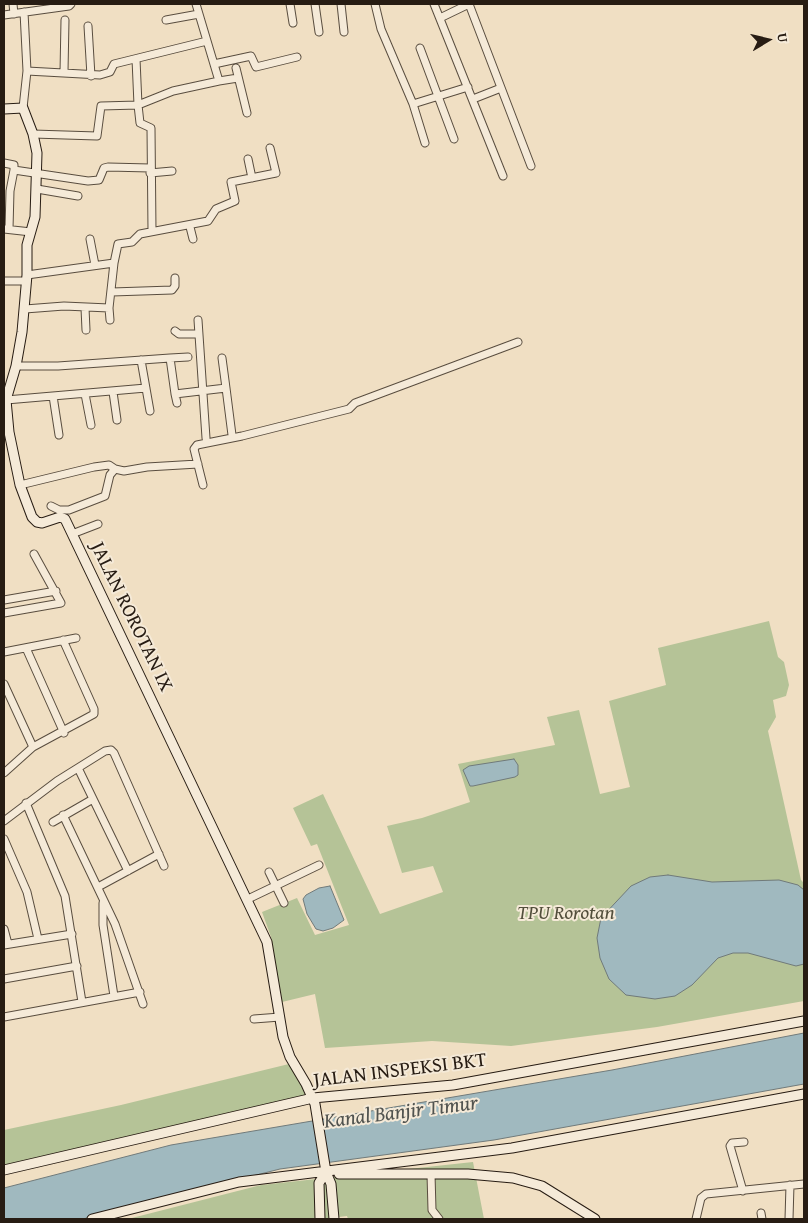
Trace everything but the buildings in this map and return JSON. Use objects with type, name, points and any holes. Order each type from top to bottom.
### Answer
[{"type":"street","points":[[13,4],[14,14]]},
{"type":"street","points":[[196,4],[219,81]]},
{"type":"street","points":[[290,4],[293,23]]},
{"type":"street","points":[[315,4],[319,32]]},
{"type":"street","points":[[341,4],[344,32]]},
{"type":"street","points":[[375,4],[382,29],[413,104],[425,143]]},
{"type":"street","points":[[434,4],[503,176]]},
{"type":"street","points":[[439,16],[469,4],[531,166]]},
{"type":"street","points":[[4,15],[24,12],[40,6],[70,5]]},
{"type":"street","points":[[4,109],[23,108],[26,71],[24,12]]},
{"type":"street","points":[[166,20],[199,14]]},
{"type":"street","points":[[64,72],[65,20]]},
{"type":"street","points":[[88,26],[91,76]]},
{"type":"street","points":[[26,71],[64,72],[91,76],[110,72],[114,64],[207,41]]},
{"type":"street","points":[[420,48],[454,139]]},
{"type":"street","points":[[214,64],[251,56],[256,67],[298,57]]},
{"type":"street","points":[[136,59],[140,123],[151,127],[152,231]]},
{"type":"street","points":[[236,68],[247,113]]},
{"type":"street","points":[[33,134],[96,137],[101,106],[138,105],[173,91],[238,78]]},
{"type":"street","points":[[413,104],[468,87]]},
{"type":"street","points":[[473,99],[501,88]]},
{"type":"street","name":"JALAN ROROTAN IX","points":[[23,108],[33,134],[37,153],[37,189],[35,217],[26,245],[27,278],[16,366],[6,400],[8,432],[20,485],[35,520],[42,523],[64,517],[248,898],[267,942],[288,1052],[314,1101],[326,1168],[331,1184],[334,1219]]},
{"type":"street","points":[[110,320],[109,308],[116,244],[132,242],[139,234],[208,222],[216,209],[235,201],[231,182],[276,172],[270,148]]},
{"type":"street","points":[[248,159],[252,178]]},
{"type":"street","points":[[4,162],[14,165],[6,229],[31,232]]},
{"type":"street","points":[[14,170],[88,181],[100,180],[104,168],[108,167],[150,171],[172,170]]},
{"type":"street","points":[[37,189],[78,196]]},
{"type":"street","points":[[190,226],[193,239]]},
{"type":"street","points":[[90,239],[95,265]]},
{"type":"street","points":[[5,281],[114,263]]},
{"type":"street","points":[[112,292],[172,290],[175,286],[175,278]]},
{"type":"street","points":[[24,309],[49,309],[64,306],[109,308]]},
{"type":"street","points":[[84,308],[86,330]]},
{"type":"street","points":[[198,320],[206,438]]},
{"type":"street","points":[[175,331],[179,334],[198,334]]},
{"type":"street","points":[[203,485],[194,448],[197,444],[242,436],[349,409],[355,403],[518,342]]},
{"type":"street","points":[[16,366],[188,357]]},
{"type":"street","points":[[170,358],[177,403]]},
{"type":"street","points":[[222,358],[232,435]]},
{"type":"street","points":[[141,360],[150,411]]},
{"type":"street","points":[[6,400],[146,388]]},
{"type":"street","points":[[175,394],[226,388]]},
{"type":"street","points":[[113,392],[117,420]]},
{"type":"street","points":[[85,394],[91,425]]},
{"type":"street","points":[[53,396],[58,435]]},
{"type":"street","points":[[20,485],[109,465],[124,471],[147,467],[198,464]]},
{"type":"street","points":[[51,506],[59,510],[69,510],[105,496],[110,475],[115,468]]},
{"type":"street","points":[[72,534],[98,524]]},
{"type":"street","points":[[4,613],[61,603],[34,554]]},
{"type":"street","points":[[4,600],[56,591]]},
{"type":"street","points":[[4,652],[76,638]]},
{"type":"street","points":[[4,771],[33,748],[64,733],[91,717],[94,712],[63,640]]},
{"type":"street","points":[[26,648],[64,733]]},
{"type":"street","points":[[4,684],[33,748]]},
{"type":"street","points":[[4,821],[26,803],[78,768],[105,751],[112,751],[164,866]]},
{"type":"street","points":[[78,768],[128,871]]},
{"type":"street","points":[[53,822],[93,799]]},
{"type":"street","points":[[26,803],[65,896],[82,1002]]},
{"type":"street","points":[[63,815],[104,900],[143,1004]]},
{"type":"street","points":[[4,839],[31,905],[38,939]]},
{"type":"street","points":[[98,887],[159,854]]},
{"type":"street","points":[[248,898],[319,865]]},
{"type":"street","points":[[269,872],[284,903]]},
{"type":"street","points":[[104,900],[103,925],[114,996]]},
{"type":"street","points":[[4,929],[6,945],[72,934]]},
{"type":"street","points":[[4,979],[77,966]]},
{"type":"street","points":[[4,1017],[140,992]]},
{"type":"street","points":[[254,1019],[280,1017]]},
{"type":"street","name":"JALAN INSPEKSI BKT","points":[[4,1170],[314,1101],[453,1085],[804,1021]]},
{"type":"street","points":[[92,1219],[239,1182],[326,1168],[512,1148],[804,1094]]},
{"type":"street","points":[[743,1191],[730,1146],[732,1143],[744,1142]]},
{"type":"street","points":[[326,1168],[358,1175],[492,1175],[532,1182],[595,1219]]},
{"type":"street","points":[[320,1219],[319,1183],[326,1168]]},
{"type":"street","points":[[431,1176],[432,1210],[439,1219]]},
{"type":"street","points":[[696,1219],[700,1198],[704,1194],[804,1184]]},
{"type":"street","points":[[789,1219],[790,1185]]},
{"type":"green space","name":"TPU Rorotan","points":[[769,621],[778,657],[784,662],[789,685],[786,696],[773,700],[776,717],[768,731],[801,880],[804,883],[804,1001],[657,1027],[511,1046],[432,1041],[325,1048],[315,994],[282,1002],[271,937],[262,912],[297,898],[315,935],[349,925],[317,844],[311,846],[293,808],[323,794],[380,914],[443,892],[433,866],[402,873],[387,826],[422,818],[470,802],[458,764],[555,745],[547,717],[579,710],[600,794],[630,787],[609,701],[666,685],[658,648]]},
{"type":"green space","points":[[293,1063],[313,1098],[4,1170],[4,1130],[121,1105]]},
{"type":"green space","points":[[473,1162],[484,1219],[348,1219],[347,1216],[323,1219],[128,1219],[261,1185]]},
{"type":"water","points":[[514,759],[518,765],[518,775],[515,777],[470,786],[463,770],[469,766]]},
{"type":"water","points":[[668,875],[712,882],[779,880],[798,885],[804,890],[804,964],[796,966],[748,953],[733,953],[718,958],[692,985],[675,996],[655,999],[626,995],[609,979],[600,958],[597,938],[601,918],[631,886],[650,877]]},
{"type":"water","points":[[330,886],[344,920],[333,928],[323,931],[316,929],[307,914],[303,899],[306,895],[319,888]]},
{"type":"water","name":"Kanal Banjir Timur","points":[[804,1033],[804,1084],[494,1140],[280,1169],[83,1219],[4,1219],[4,1188],[171,1145],[612,1070]]}]
